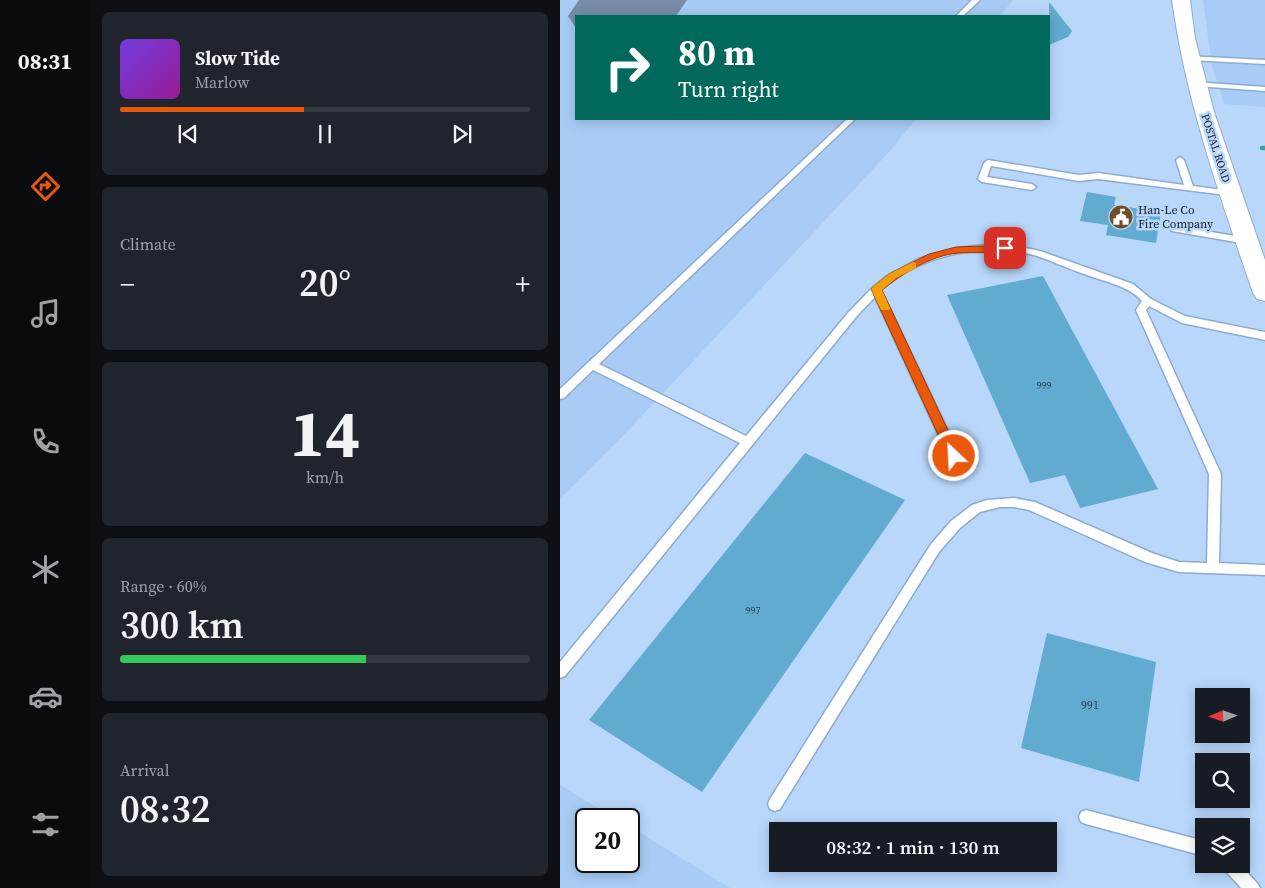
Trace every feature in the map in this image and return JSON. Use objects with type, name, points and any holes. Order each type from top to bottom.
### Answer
[{"type":"street","name":"POSTAL ROAD","points":[[1182,0],[1190,58],[1196,84],[1265,293]]},
{"type":"lane","points":[[960,15],[976,0]]},
{"type":"lane","points":[[1190,58],[1265,62]]},
{"type":"lane","points":[[1196,84],[1265,89]]},
{"type":"lane","points":[[560,394],[850,120]]},
{"type":"lane","points":[[1180,160],[1189,188]]},
{"type":"lane","points":[[1032,187],[982,179],[988,163],[1079,178],[1098,176],[1231,194]]},
{"type":"lane","points":[[1175,229],[1247,241]]},
{"type":"lane","points":[[560,672],[852,315],[876,289],[892,276],[932,256],[956,250],[1005,248],[1030,252],[1128,286],[1148,301],[1182,319],[1265,336]]},
{"type":"lane","points":[[876,289],[954,456]]},
{"type":"lane","points":[[1148,301],[1140,310],[1215,474],[1214,568]]},
{"type":"lane","points":[[591,365],[748,442]]},
{"type":"lane","points":[[775,804],[935,548],[949,529],[969,512],[993,502],[1013,501],[1031,505],[1149,558],[1179,567],[1265,570]]},
{"type":"lane","points":[[1086,817],[1195,847]]},
{"type":"lane","points":[[1238,873],[1252,888]]},
{"type":"shaded area","points":[[560,0],[1013,0],[1001,15],[575,15],[575,120],[915,120],[890,151],[621,438],[560,499]]},
{"type":"shaded area","points":[[1203,0],[1265,0],[1265,107],[1224,104],[1212,66]]},
{"type":"shaded area","points":[[560,785],[598,808],[575,808],[575,873],[640,873],[640,833],[730,888],[560,888]]},
{"type":"building","points":[[1049,2],[1072,31],[1068,37],[1050,45],[1050,15]]},
{"type":"building","name":"Han-Le Co Fire Company","points":[[1087,192],[1116,197],[1114,205],[1161,212],[1156,243],[1106,235],[1108,225],[1080,221]]},
{"type":"building","points":[[1043,276],[1158,489],[1080,508],[1065,475],[1030,483],[947,295]]},
{"type":"building","points":[[805,453],[905,500],[702,792],[589,720]]},
{"type":"building","points":[[1047,633],[1156,662],[1139,782],[1021,748]]},
{"type":"runway","points":[[617,15],[641,0]]},
{"type":"slow traffic","points":[[885,308],[876,289],[892,276],[913,265]]},
{"type":"place","name":"Han-Le Co Fire Company","points":[[1121,217]]},
{"type":"route","points":[[954,456],[876,289],[892,276],[932,256],[956,250],[1005,248]]}]
